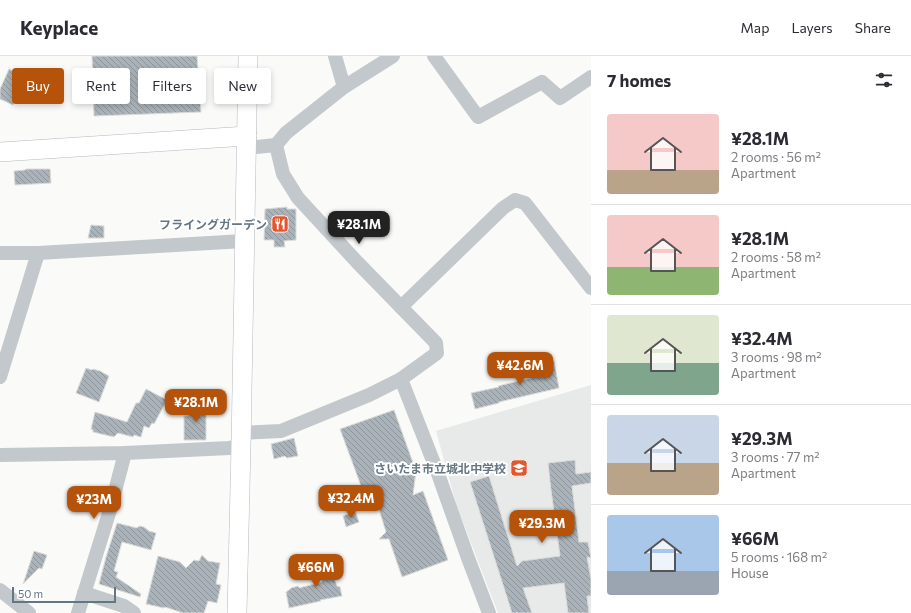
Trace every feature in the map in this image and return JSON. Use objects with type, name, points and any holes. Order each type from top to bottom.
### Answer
[{"type":"street","points":[[237,613],[248,56]]},
{"type":"street","points":[[335,56],[344,87]]},
{"type":"street","points":[[276,144],[286,133],[344,87],[393,56]]},
{"type":"street","points":[[434,56],[478,117],[542,82],[560,98],[591,77]]},
{"type":"street","points":[[0,152],[247,142],[276,144]]},
{"type":"street","points":[[0,455],[125,453],[228,448],[241,439],[281,431],[369,395],[401,378],[437,353],[436,343],[298,198],[283,174],[276,144]]},
{"type":"street","points":[[401,307],[503,208],[515,200],[525,203],[591,288]]},
{"type":"street","points":[[0,253],[38,253],[244,240]]},
{"type":"street","points":[[0,377],[38,253]]},
{"type":"street","points":[[401,378],[438,471],[489,613]]},
{"type":"street","points":[[78,613],[110,510],[125,453]]},
{"type":"street","points":[[0,590],[29,613]]},
{"type":"street","points":[[84,593],[124,606],[134,613]]},
{"type":"shaded area","name":"さいたま市立城北中学校","points":[[591,385],[591,613],[498,613],[456,504],[436,431]]},
{"type":"building","points":[[92,56],[197,56],[198,68],[138,68],[138,104],[200,104],[201,112],[94,116],[94,104],[130,104],[130,68],[92,68]]},
{"type":"building","points":[[9,69],[12,70],[13,105],[0,99],[0,89]]},
{"type":"building","points":[[26,169],[50,169],[51,183],[15,185],[14,171]]},
{"type":"building","points":[[287,207],[287,209],[296,209],[296,240],[284,241],[285,247],[274,247],[274,240],[264,240],[265,209]]},
{"type":"building","points":[[91,225],[104,226],[104,238],[88,238]]},
{"type":"building","points":[[554,361],[559,388],[475,409],[471,393],[531,378],[528,365]]},
{"type":"building","points":[[86,368],[100,371],[109,376],[99,402],[76,393]]},
{"type":"building","points":[[146,389],[167,400],[154,424],[152,423],[149,428],[144,426],[141,437],[134,435],[133,437],[118,433],[114,437],[93,432],[91,429],[95,412],[127,422],[136,403],[139,403]]},
{"type":"building","points":[[188,404],[206,404],[206,440],[184,440],[184,416],[188,416]]},
{"type":"building","points":[[394,410],[416,471],[413,495],[423,491],[448,560],[402,577],[389,539],[379,539],[386,532],[373,490],[364,494],[340,429]]},
{"type":"building","points":[[294,438],[298,456],[287,458],[285,456],[274,459],[271,444]]},
{"type":"building","points":[[575,460],[576,474],[591,472],[591,483],[572,486],[579,542],[588,542],[591,558],[587,557],[591,579],[591,596],[587,596],[589,613],[568,613],[564,583],[523,588],[532,613],[512,613],[470,482],[489,476],[517,566],[522,561],[560,556],[548,463]]},
{"type":"building","points":[[355,511],[359,522],[346,527],[343,516]]},
{"type":"building","points":[[117,523],[137,528],[139,526],[144,527],[149,531],[156,533],[151,550],[122,542],[114,571],[118,572],[116,577],[141,594],[140,597],[99,584]]},
{"type":"building","points":[[34,551],[47,555],[42,569],[39,568],[23,584]]},
{"type":"building","points":[[202,555],[208,561],[220,563],[216,584],[221,585],[217,603],[208,601],[204,613],[183,613],[165,607],[146,604],[158,556],[180,562],[186,568],[194,560],[199,561]]},
{"type":"building","points":[[320,559],[333,559],[334,578],[337,586],[340,587],[342,596],[289,608],[286,592],[291,588],[298,586],[299,588],[322,582]]},
{"type":"place","name":"フライングガーデン","points":[[280,224]]},
{"type":"place","name":"さいたま市立城北中学校","points":[[519,468]]}]
